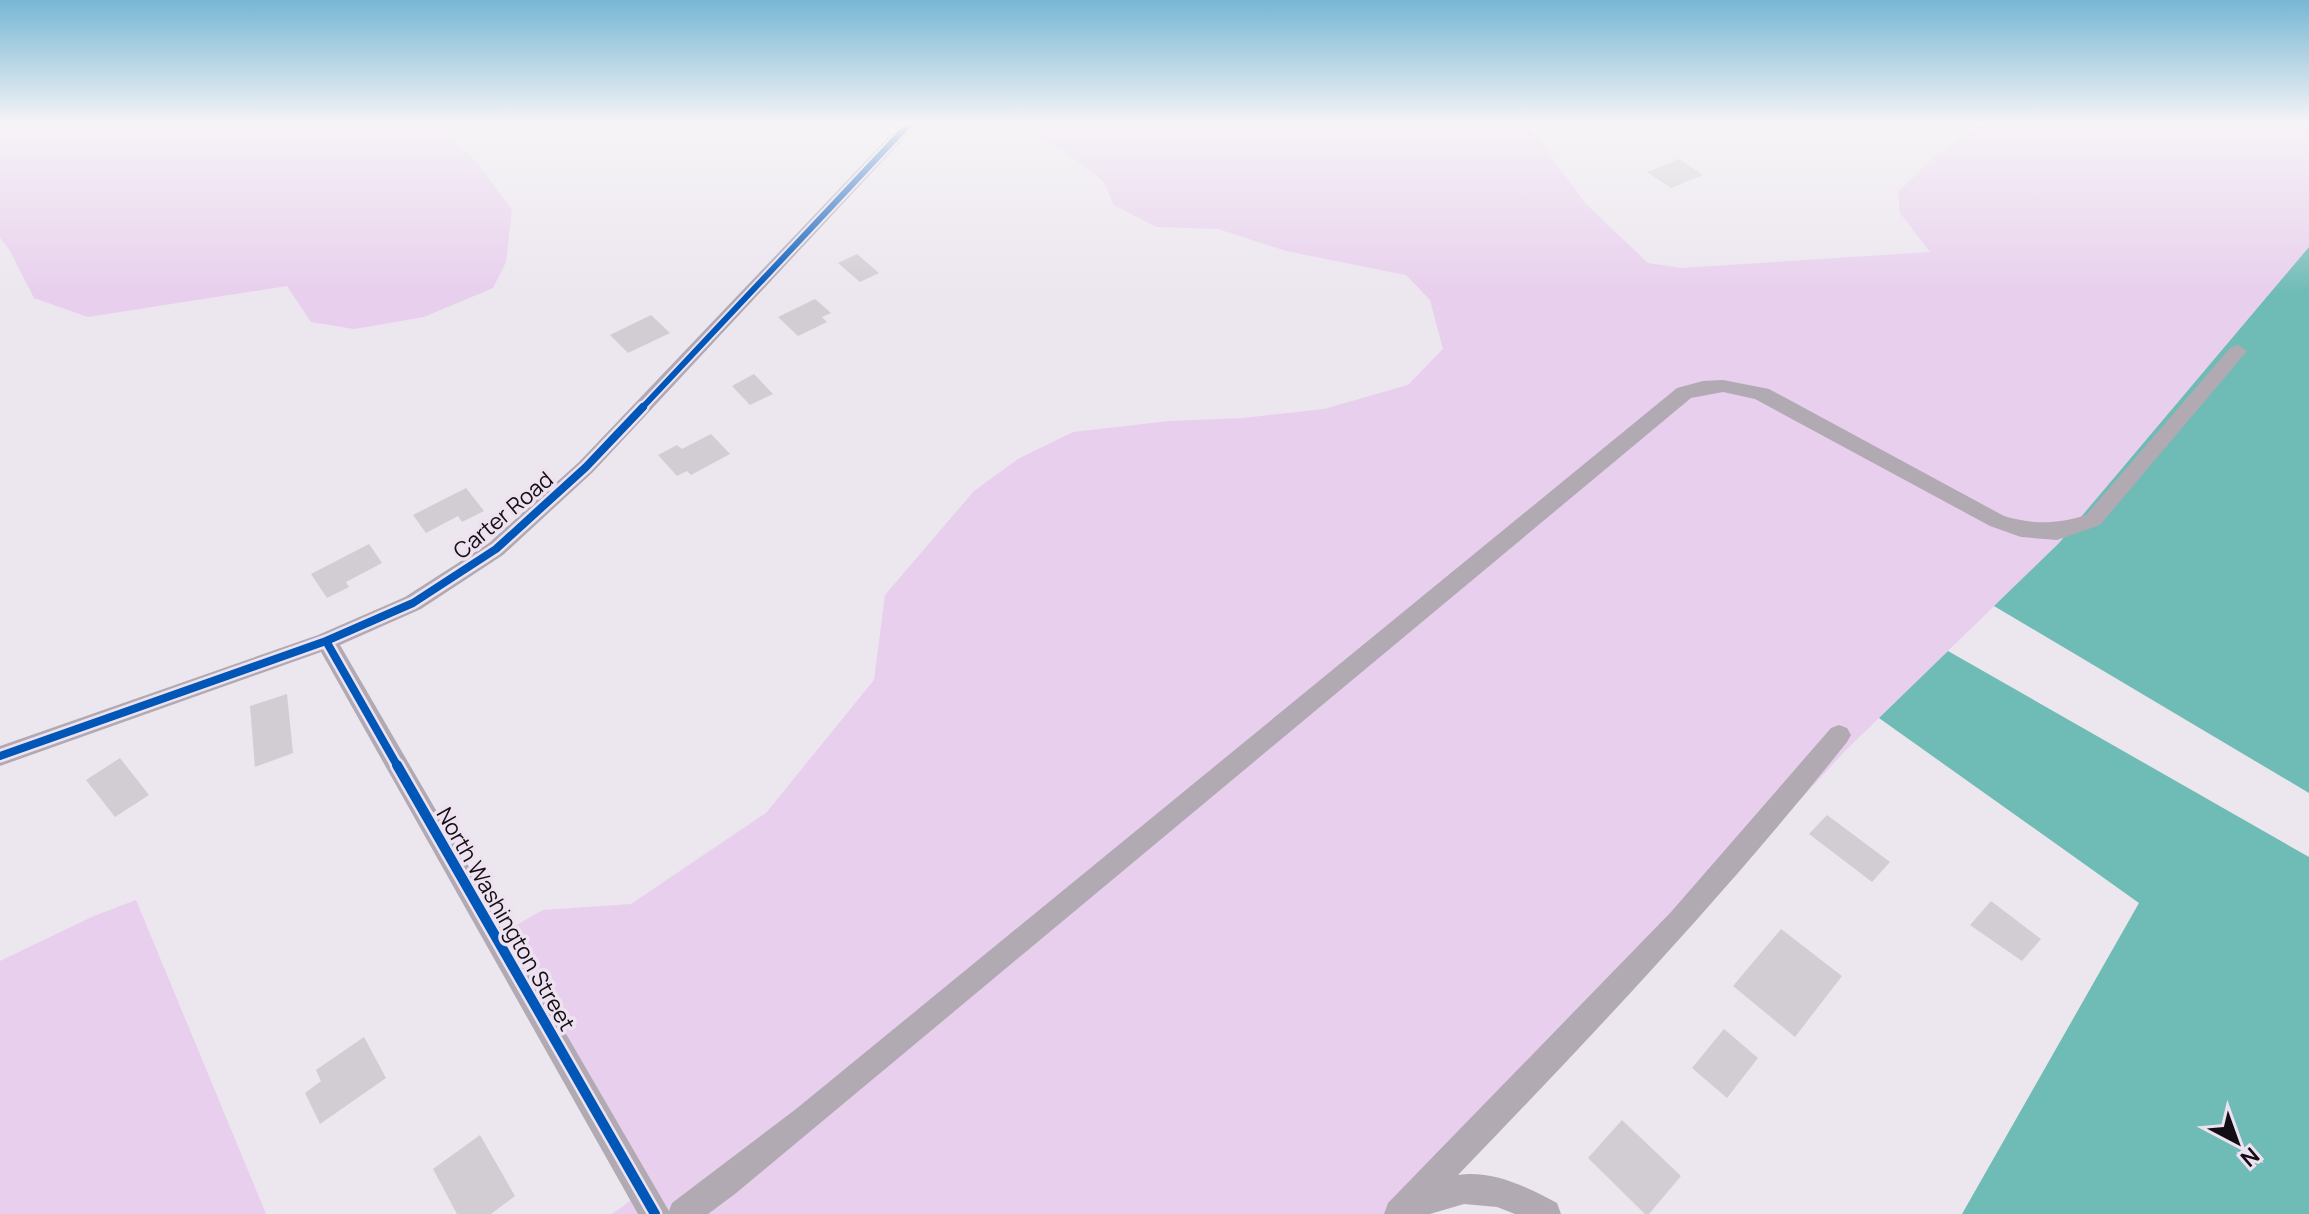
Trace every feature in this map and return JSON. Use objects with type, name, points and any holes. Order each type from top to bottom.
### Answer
[{"type":"street","name":"Carter Road","points":[[0,756],[326,641],[413,603],[457,577],[531,521],[586,467],[857,180]]},
{"type":"street","points":[[683,1214],[820,1109],[909,1030],[1435,603],[1684,393],[1710,386],[1730,386],[1762,394],[1997,521],[2021,529],[2057,532],[2093,520],[2238,351]]},
{"type":"street","name":"North Washington Street","points":[[326,641],[655,1214]]},
{"type":"street","points":[[1401,1214],[1606,1001],[1768,825],[1839,735]]},
{"type":"street","points":[[1401,1214],[1452,1190],[1485,1187],[1516,1196],[1546,1214]]},
{"type":"shaded area","points":[[0,180],[490,180],[512,210],[506,262],[493,288],[424,317],[354,329],[311,322],[287,286],[88,317],[34,298],[9,249],[0,238]]},
{"type":"shaded area","points":[[1568,180],[1586,204],[1648,263],[1681,268],[1930,252],[1900,213],[1898,192],[1911,180],[2309,180],[2309,247],[2059,543],[1846,750],[1418,1214],[612,1214],[644,1191],[495,937],[543,910],[631,904],[766,813],[874,680],[885,595],[974,491],[1018,459],[1073,432],[1324,409],[1408,385],[1443,349],[1430,300],[1406,275],[1286,251],[1218,229],[1156,227],[1114,205],[1103,181]]},
{"type":"shaded area","points":[[2309,247],[2309,793],[1994,606],[2059,543]]},
{"type":"shaded area","points":[[1948,651],[2309,857],[2309,1214],[1962,1214],[2139,903],[1879,718]]},
{"type":"shaded area","points":[[136,900],[266,1214],[0,1214],[0,961],[94,916]]},
{"type":"building","points":[[1658,180],[1692,180],[1671,188]]},
{"type":"building","points":[[857,254],[879,273],[860,282],[838,263]]},
{"type":"building","points":[[815,299],[831,313],[822,317],[827,322],[798,336],[778,317]]},
{"type":"building","points":[[651,315],[670,333],[628,353],[610,335]]},
{"type":"building","points":[[754,374],[773,394],[750,405],[732,386]]},
{"type":"building","points":[[711,434],[730,454],[691,475],[687,471],[677,476],[658,455],[677,445],[682,449]]},
{"type":"building","points":[[466,488],[484,511],[462,522],[458,516],[426,533],[413,515]]},
{"type":"building","points":[[369,544],[382,563],[346,582],[349,587],[327,598],[311,574]]},
{"type":"building","points":[[287,694],[293,753],[255,767],[250,706]]},
{"type":"building","points":[[120,758],[149,795],[115,817],[86,780]]},
{"type":"building","points":[[1827,815],[1890,862],[1872,882],[1809,834]]},
{"type":"building","points":[[1991,901],[2041,939],[2022,961],[1970,925]]},
{"type":"building","points":[[1781,929],[1842,976],[1795,1037],[1733,986]]},
{"type":"building","points":[[1724,1029],[1758,1058],[1727,1098],[1692,1068]]},
{"type":"building","points":[[364,1037],[386,1078],[320,1124],[305,1093],[321,1081],[316,1070]]},
{"type":"building","points":[[1622,1120],[1681,1176],[1649,1214],[1645,1214],[1588,1158]]},
{"type":"building","points":[[480,1135],[515,1196],[491,1214],[457,1214],[433,1169]]},
{"type":"cycle path","points":[[0,756],[326,641],[413,603],[496,549],[586,467],[857,180]]},
{"type":"cycle path","points":[[326,641],[655,1214]]}]
